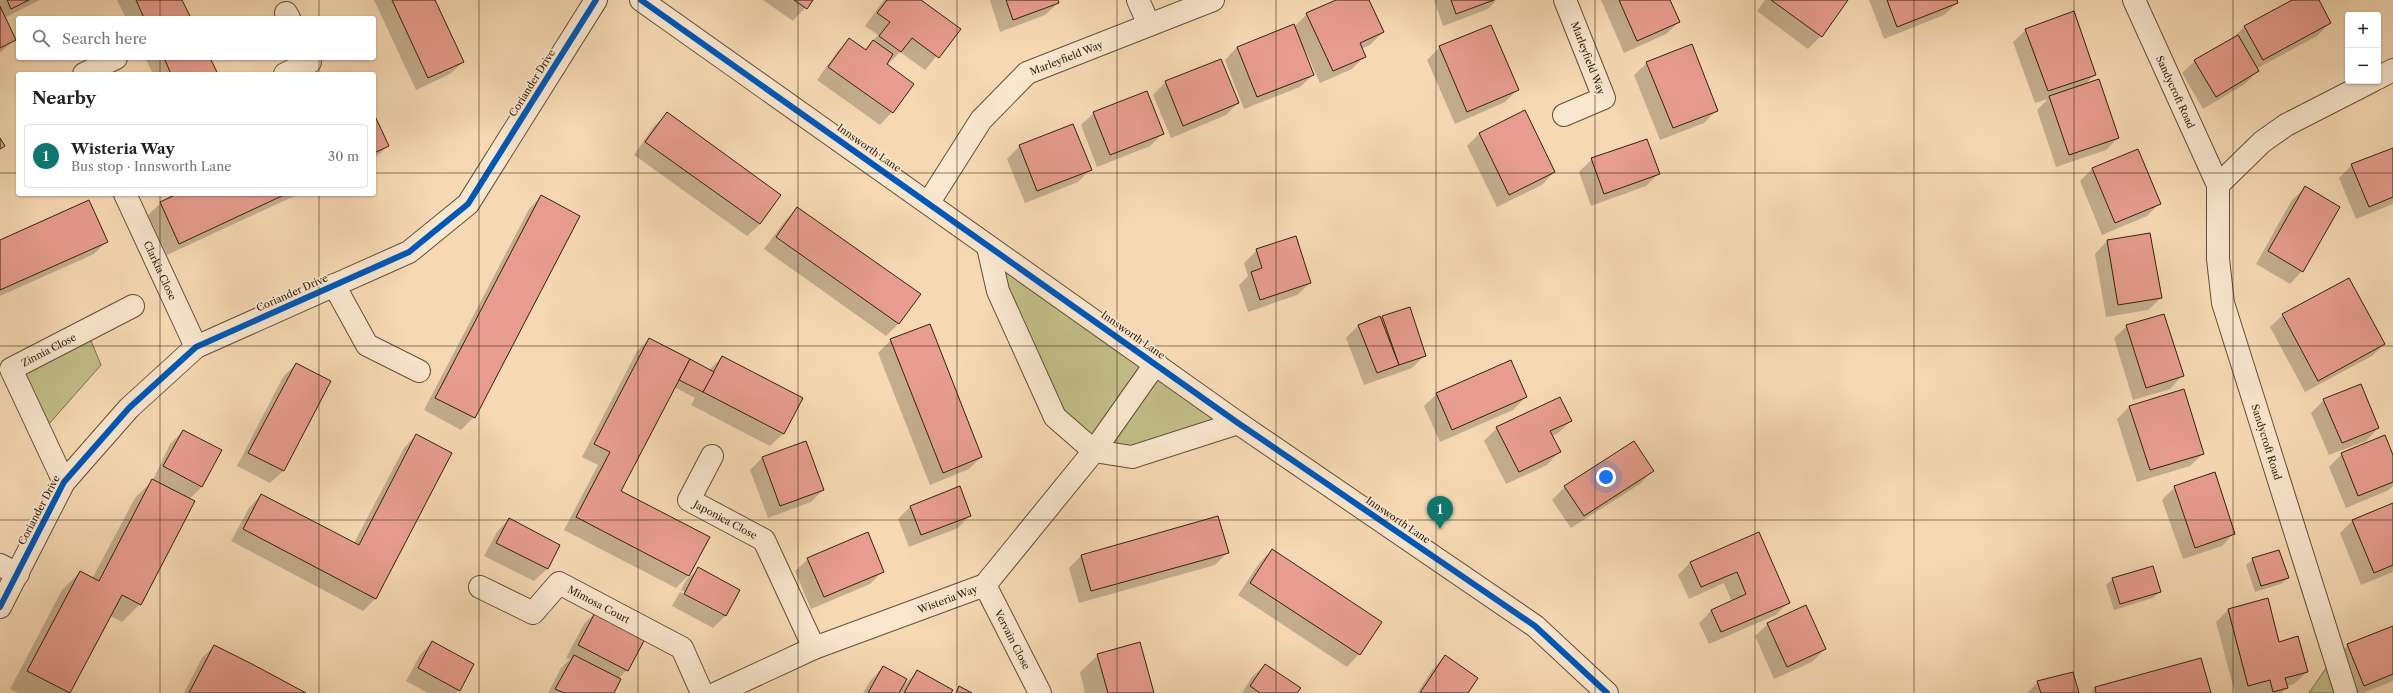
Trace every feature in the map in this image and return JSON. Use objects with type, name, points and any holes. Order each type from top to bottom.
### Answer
[{"type":"street","name":"Coriander Drive","points":[[0,607],[9,569],[64,482],[129,408],[196,346],[409,252],[468,204],[596,0]]},
{"type":"street","name":"Innsworth Lane","points":[[641,0],[929,202],[988,247],[1156,363],[1238,423],[1535,626],[1607,693]]},
{"type":"street","points":[[1138,0],[1149,25]]},
{"type":"street","name":"Marleyfield Way","points":[[929,202],[981,120],[1027,73],[1213,0]]},
{"type":"street","name":"Marleyfield Way","points":[[1564,115],[1604,98],[1565,0]]},
{"type":"street","name":"Sandycroft Road","points":[[2134,0],[2218,184],[2218,259],[2223,303],[2346,693]]},
{"type":"street","points":[[88,72],[112,60]]},
{"type":"street","points":[[289,72],[310,62],[309,60]]},
{"type":"street","points":[[2381,76],[2393,70]]},
{"type":"street","points":[[2218,184],[2262,142],[2286,125],[2366,84]]},
{"type":"street","name":"Clarkia Close","points":[[126,196],[196,346]]},
{"type":"street","points":[[988,247],[998,291],[1055,417],[1094,451],[1132,457],[1238,423]]},
{"type":"street","name":"Coriander Drive","points":[[334,285],[367,345],[420,371]]},
{"type":"street","name":"Zinnia Close","points":[[64,482],[11,369],[133,306]]},
{"type":"street","name":"Wisteria Way","points":[[717,693],[814,648],[985,585],[1094,451],[1156,363]]},
{"type":"street","name":"Japonica Close","points":[[712,456],[689,500],[764,540],[814,648]]},
{"type":"street","name":"Mimosa Court","points":[[480,587],[533,613],[559,582],[682,648],[702,693]]},
{"type":"street","name":"Vervain Close","points":[[985,585],[1040,693]]},
{"type":"shaded area","points":[[988,247],[1238,423],[1132,457],[1055,417]]},
{"type":"shaded area","points":[[87,331],[101,365],[41,433],[11,369]]},
{"type":"shaded area","points":[[2335,655],[2346,693],[2309,693]]},
{"type":"building","points":[[7,0],[29,0],[11,9]]},
{"type":"building","points":[[136,0],[182,0],[190,16],[143,16]]},
{"type":"building","points":[[392,0],[435,0],[464,62],[428,78]]},
{"type":"building","points":[[794,0],[813,0],[807,9]]},
{"type":"building","points":[[887,0],[921,0],[961,29],[939,58],[912,38],[901,52],[879,36],[890,22],[877,13]]},
{"type":"building","points":[[1006,0],[1058,0],[1059,3],[1013,20]]},
{"type":"building","points":[[1336,0],[1369,0],[1384,32],[1360,43],[1366,57],[1333,71],[1306,13]]},
{"type":"building","points":[[1451,0],[1494,0],[1456,14]]},
{"type":"building","points":[[1619,0],[1670,0],[1680,22],[1637,41]]},
{"type":"building","points":[[1771,0],[1848,0],[1822,37]]},
{"type":"building","points":[[1887,0],[1957,0],[1958,3],[1897,27]]},
{"type":"building","points":[[2292,0],[2319,0],[2331,23],[2263,60],[2244,26]]},
{"type":"building","points":[[0,6],[16,40],[0,48]]},
{"type":"building","points":[[2074,11],[2096,75],[2048,91],[2025,29]]},
{"type":"building","points":[[1294,24],[1314,75],[1257,97],[1237,47]]},
{"type":"building","points":[[1491,25],[1519,90],[1467,112],[1439,46]]},
{"type":"building","points":[[2238,35],[2259,71],[2216,97],[2194,60]]},
{"type":"building","points":[[849,38],[866,50],[873,40],[893,54],[887,64],[914,84],[893,113],[828,67]]},
{"type":"building","points":[[1692,44],[1718,111],[1673,128],[1646,62]]},
{"type":"building","points":[[1221,59],[1239,103],[1183,126],[1165,81]]},
{"type":"building","points":[[165,60],[211,60],[217,72],[170,72]]},
{"type":"building","points":[[2099,79],[2119,138],[2069,155],[2049,96]]},
{"type":"building","points":[[1147,91],[1164,134],[1110,155],[1093,112]]},
{"type":"building","points":[[1525,110],[1555,172],[1509,195],[1479,133]]},
{"type":"building","points":[[667,112],[781,195],[760,224],[645,142]]},
{"type":"building","points":[[376,118],[389,146],[376,152]]},
{"type":"building","points":[[1073,124],[1092,170],[1037,191],[1019,145]]},
{"type":"building","points":[[0,138],[5,146],[0,149]]},
{"type":"building","points":[[1647,139],[1660,174],[1604,194],[1591,158]]},
{"type":"building","points":[[2393,148],[2393,197],[2369,207],[2351,164]]},
{"type":"building","points":[[2138,149],[2161,204],[2115,223],[2092,168]]},
{"type":"building","points":[[2305,186],[2340,207],[2303,272],[2268,251]]},
{"type":"building","points":[[541,195],[580,216],[475,418],[435,398]]},
{"type":"building","points":[[173,196],[282,196],[179,244],[160,202]]},
{"type":"building","points":[[89,200],[108,242],[0,290],[0,240]]},
{"type":"building","points":[[797,207],[921,294],[899,324],[776,237]]},
{"type":"building","points":[[2150,233],[2162,298],[2118,305],[2107,240]]},
{"type":"building","points":[[1296,236],[1311,283],[1260,300],[1251,272],[1262,268],[1256,249]]},
{"type":"building","points":[[2349,278],[2385,344],[2318,381],[2282,314]]},
{"type":"building","points":[[1410,307],[1426,356],[1399,365],[1382,316]]},
{"type":"building","points":[[2164,314],[2184,376],[2146,388],[2126,325]]},
{"type":"building","points":[[1380,316],[1399,365],[1377,373],[1358,325]]},
{"type":"building","points":[[930,324],[982,457],[943,473],[890,339]]},
{"type":"building","points":[[649,338],[690,359],[621,491],[710,537],[689,576],[576,517],[610,452],[594,444]]},
{"type":"building","points":[[722,356],[803,398],[784,434],[703,392]]},
{"type":"building","points":[[690,359],[714,372],[703,392],[679,380]]},
{"type":"building","points":[[1511,360],[1527,397],[1452,430],[1436,393]]},
{"type":"building","points":[[296,363],[331,381],[284,471],[248,453]]},
{"type":"building","points":[[2361,384],[2379,428],[2342,443],[2323,399]]},
{"type":"building","points":[[2184,389],[2204,454],[2150,470],[2129,406]]},
{"type":"building","points":[[1560,397],[1572,421],[1550,431],[1561,452],[1519,472],[1496,427]]},
{"type":"building","points":[[183,430],[222,450],[202,487],[163,466]]},
{"type":"building","points":[[416,434],[452,453],[376,599],[243,529],[261,494],[359,545]]},
{"type":"building","points":[[2385,435],[2393,455],[2393,482],[2358,496],[2341,453]]},
{"type":"building","points":[[806,441],[824,490],[780,506],[762,457]]},
{"type":"building","points":[[1634,441],[1654,471],[1584,516],[1564,486]]},
{"type":"building","points":[[2215,472],[2235,534],[2195,548],[2174,486]]},
{"type":"building","points":[[152,479],[195,501],[141,605],[122,595],[70,693],[27,671],[80,571],[99,581]]},
{"type":"building","points":[[960,486],[971,516],[921,535],[910,506]]},
{"type":"building","points":[[2393,503],[2393,565],[2374,573],[2352,520]]},
{"type":"building","points":[[1218,516],[1229,553],[1091,591],[1081,555]]},
{"type":"building","points":[[509,518],[560,545],[548,569],[496,543]]},
{"type":"building","points":[[868,532],[884,572],[824,597],[807,558]]},
{"type":"building","points":[[1759,532],[1790,603],[1721,632],[1711,610],[1746,594],[1737,572],[1701,587],[1690,562]]},
{"type":"building","points":[[1272,549],[1382,622],[1360,655],[1250,583]]},
{"type":"building","points":[[2279,550],[2289,578],[2261,586],[2252,558]]},
{"type":"building","points":[[2153,566],[2161,592],[2120,604],[2112,578]]},
{"type":"building","points":[[698,567],[740,590],[726,616],[684,594]]},
{"type":"building","points":[[2268,598],[2279,642],[2298,636],[2308,672],[2285,678],[2288,688],[2273,692],[2270,680],[2248,686],[2228,609]]},
{"type":"building","points":[[1806,605],[1826,649],[1787,667],[1767,623]]},
{"type":"building","points":[[596,611],[646,637],[628,671],[578,645]]},
{"type":"building","points":[[2393,626],[2393,674],[2364,686],[2347,644]]},
{"type":"building","points":[[432,641],[474,664],[460,691],[418,668]]},
{"type":"building","points":[[1140,642],[1154,693],[1108,693],[1097,654]]},
{"type":"building","points":[[214,645],[252,664],[306,693],[189,693]]},
{"type":"building","points":[[574,655],[621,679],[614,693],[564,693],[555,689]]},
{"type":"building","points":[[1445,655],[1478,678],[1468,693],[1420,693]]},
{"type":"building","points":[[2201,658],[2211,693],[2096,693],[2095,687]]},
{"type":"building","points":[[1265,664],[1301,688],[1297,693],[1260,693],[1250,686]]},
{"type":"building","points":[[883,666],[907,679],[899,693],[868,693]]},
{"type":"building","points":[[917,670],[953,690],[951,693],[904,693]]},
{"type":"building","points":[[2073,672],[2079,693],[2041,693],[2037,681]]},
{"type":"building","points":[[959,686],[972,693],[956,693]]},
{"type":"cycle path","points":[[0,607],[64,482],[129,408],[196,347],[409,252],[468,204],[596,0]]},
{"type":"cycle path","points":[[641,0],[1238,423],[1535,626],[1607,693]]},
{"type":"place","name":"Wisteria Way","points":[[1440,529]]}]
